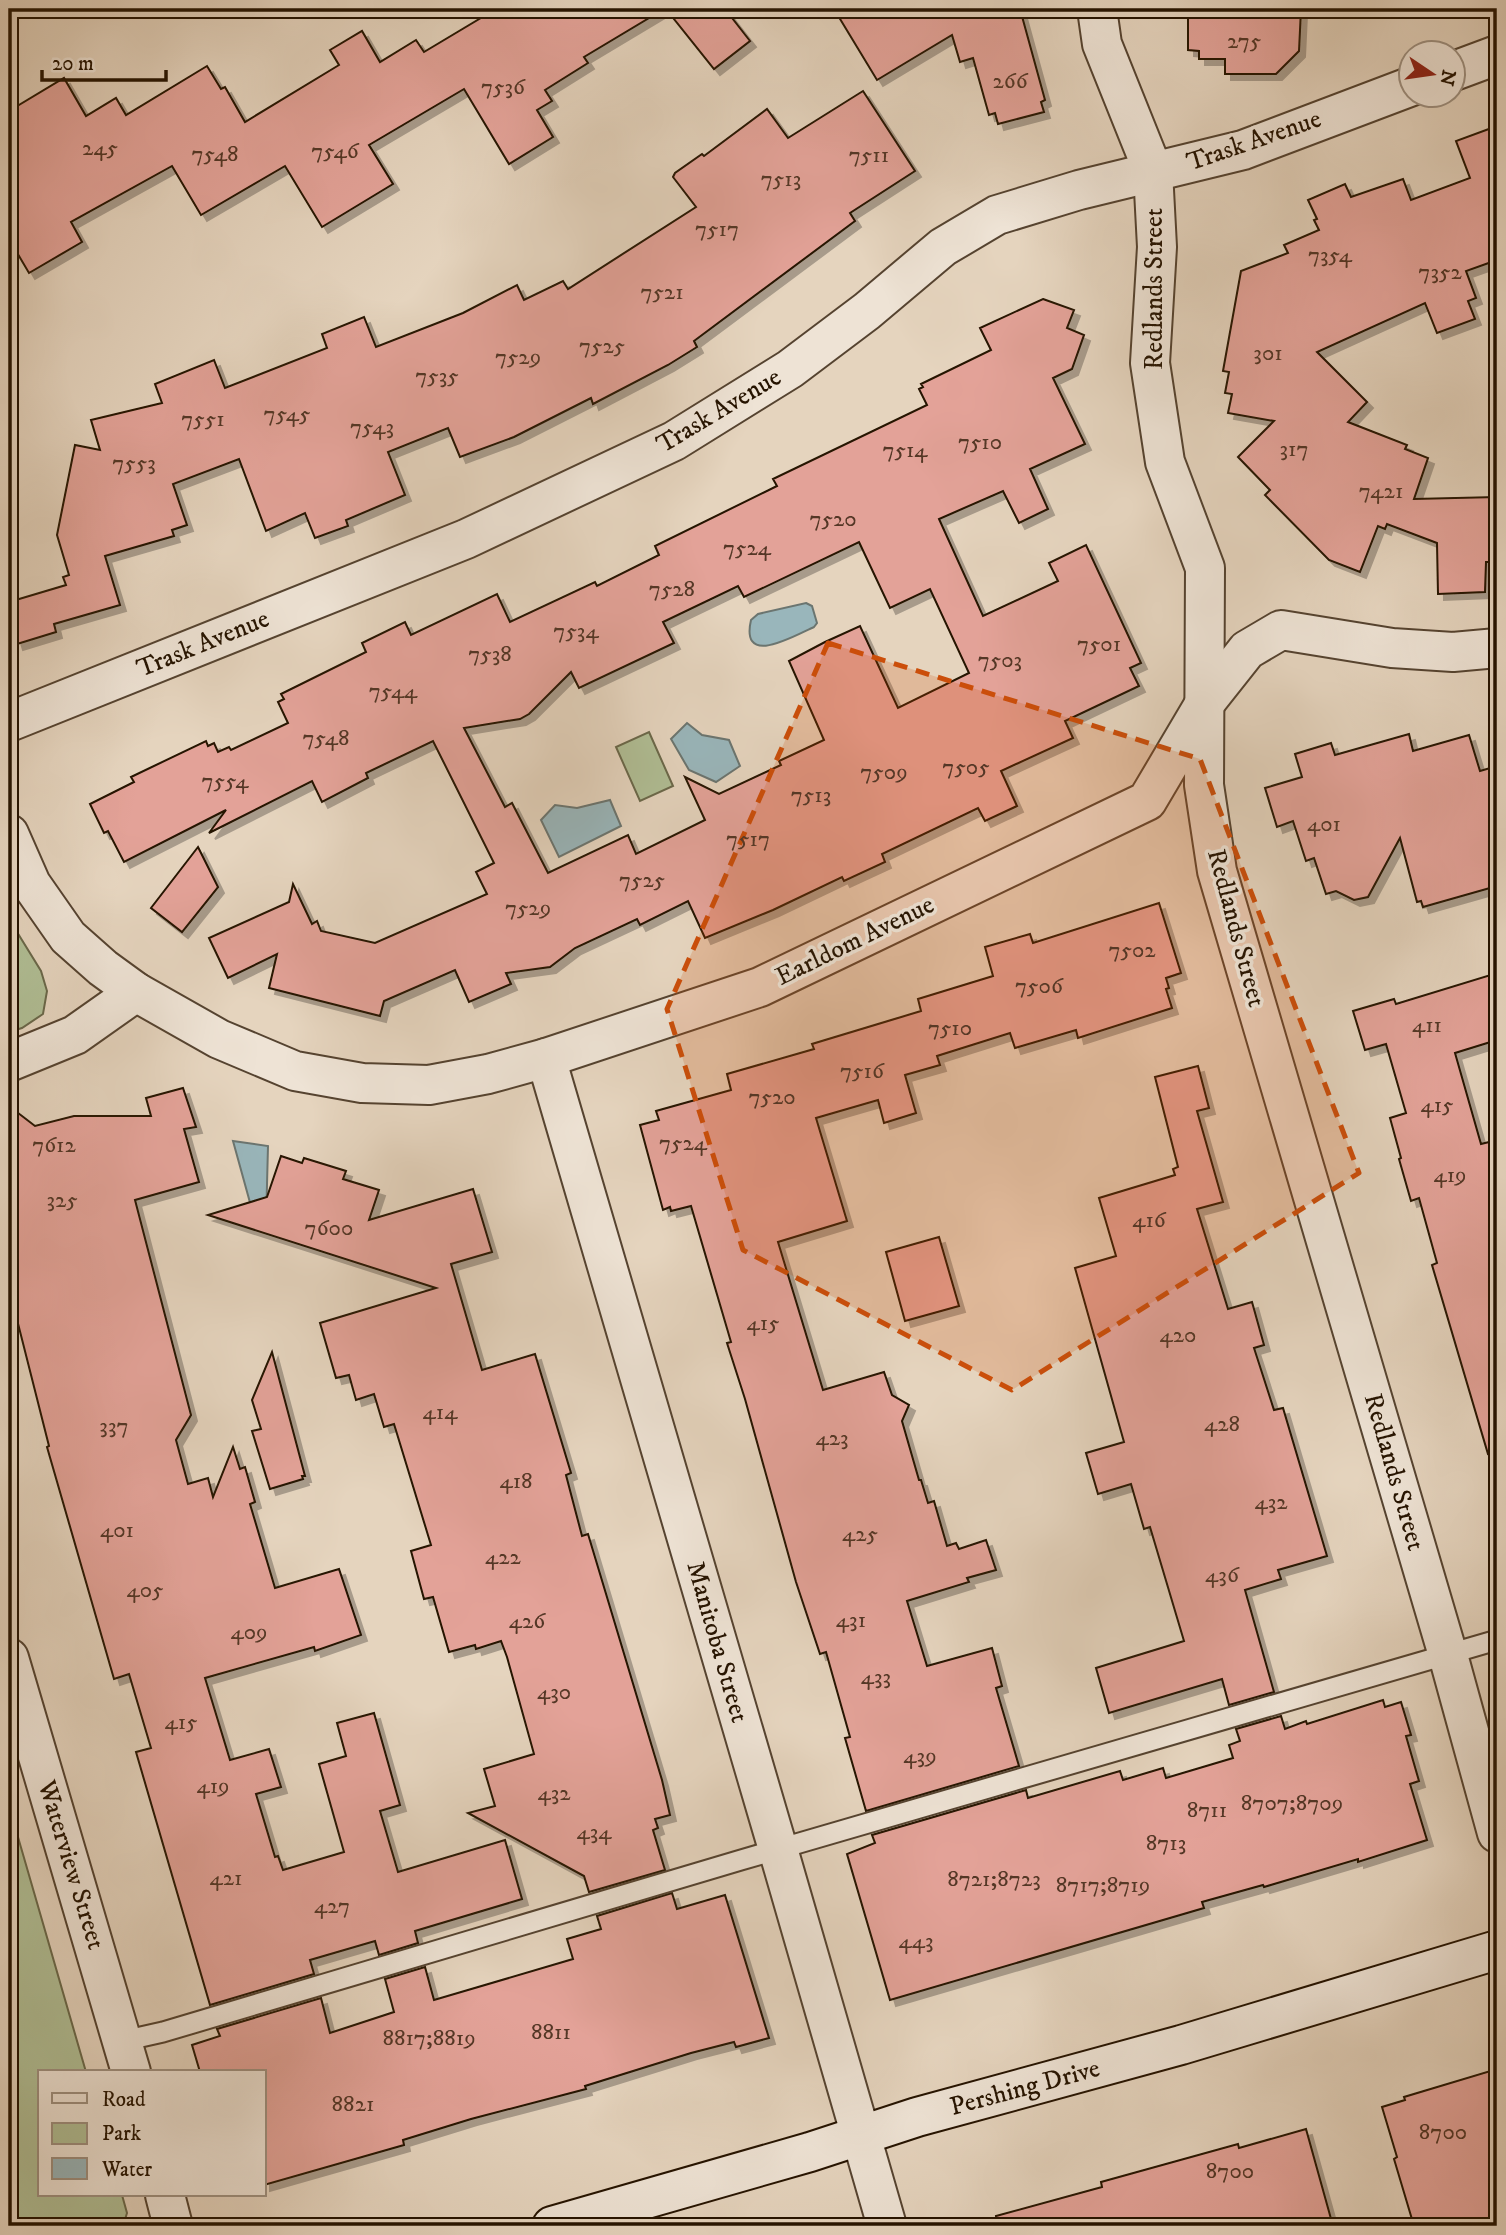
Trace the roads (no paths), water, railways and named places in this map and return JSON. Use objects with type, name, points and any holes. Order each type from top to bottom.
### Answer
[{"type":"street","name":"Redlands Street","points":[[1097,9],[1102,44],[1153,171],[1157,247],[1150,363],[1165,462],[1205,568],[1204,785],[1217,871],[1448,1655],[1497,1833]]},
{"type":"street","points":[[1468,66],[1497,55]]},
{"type":"street","name":"Trask Avenue","points":[[9,722],[466,539],[674,441],[790,369],[867,311],[943,247],[998,215],[1153,171],[1243,150],[1398,91]]},
{"type":"street","name":"Earldom Avenue","points":[[9,834],[32,884],[68,937],[136,992],[219,1039],[295,1071],[362,1083],[429,1085],[488,1074],[546,1058],[760,987],[1147,801],[1205,703],[1247,650],[1282,630],[1392,648],[1453,652],[1497,648]]},
{"type":"street","points":[[9,1062],[75,1035],[136,992]]},
{"type":"street","name":"Manitoba Street","points":[[546,1058],[887,2226]]},
{"type":"street","name":"Waterview Street","points":[[9,1658],[127,2057]]},
{"type":"street","name":"Pershing Drive","points":[[552,2226],[918,2117],[1181,2045],[1497,1950]]},
{"type":"street","points":[[165,2196],[173,2226]]},
{"type":"lane","points":[[127,2057],[163,2032],[1497,1640]]},
{"type":"water","points":[[806,603],[812,606],[817,623],[814,627],[771,645],[753,643],[750,634],[751,620],[758,614]]},
{"type":"water","points":[[687,723],[702,735],[729,740],[740,766],[716,782],[689,770],[671,739]]},
{"type":"water","points":[[610,800],[621,826],[559,857],[541,820],[555,805],[577,808]]},
{"type":"water","points":[[233,1141],[268,1146],[266,1223],[254,1217]]}]
